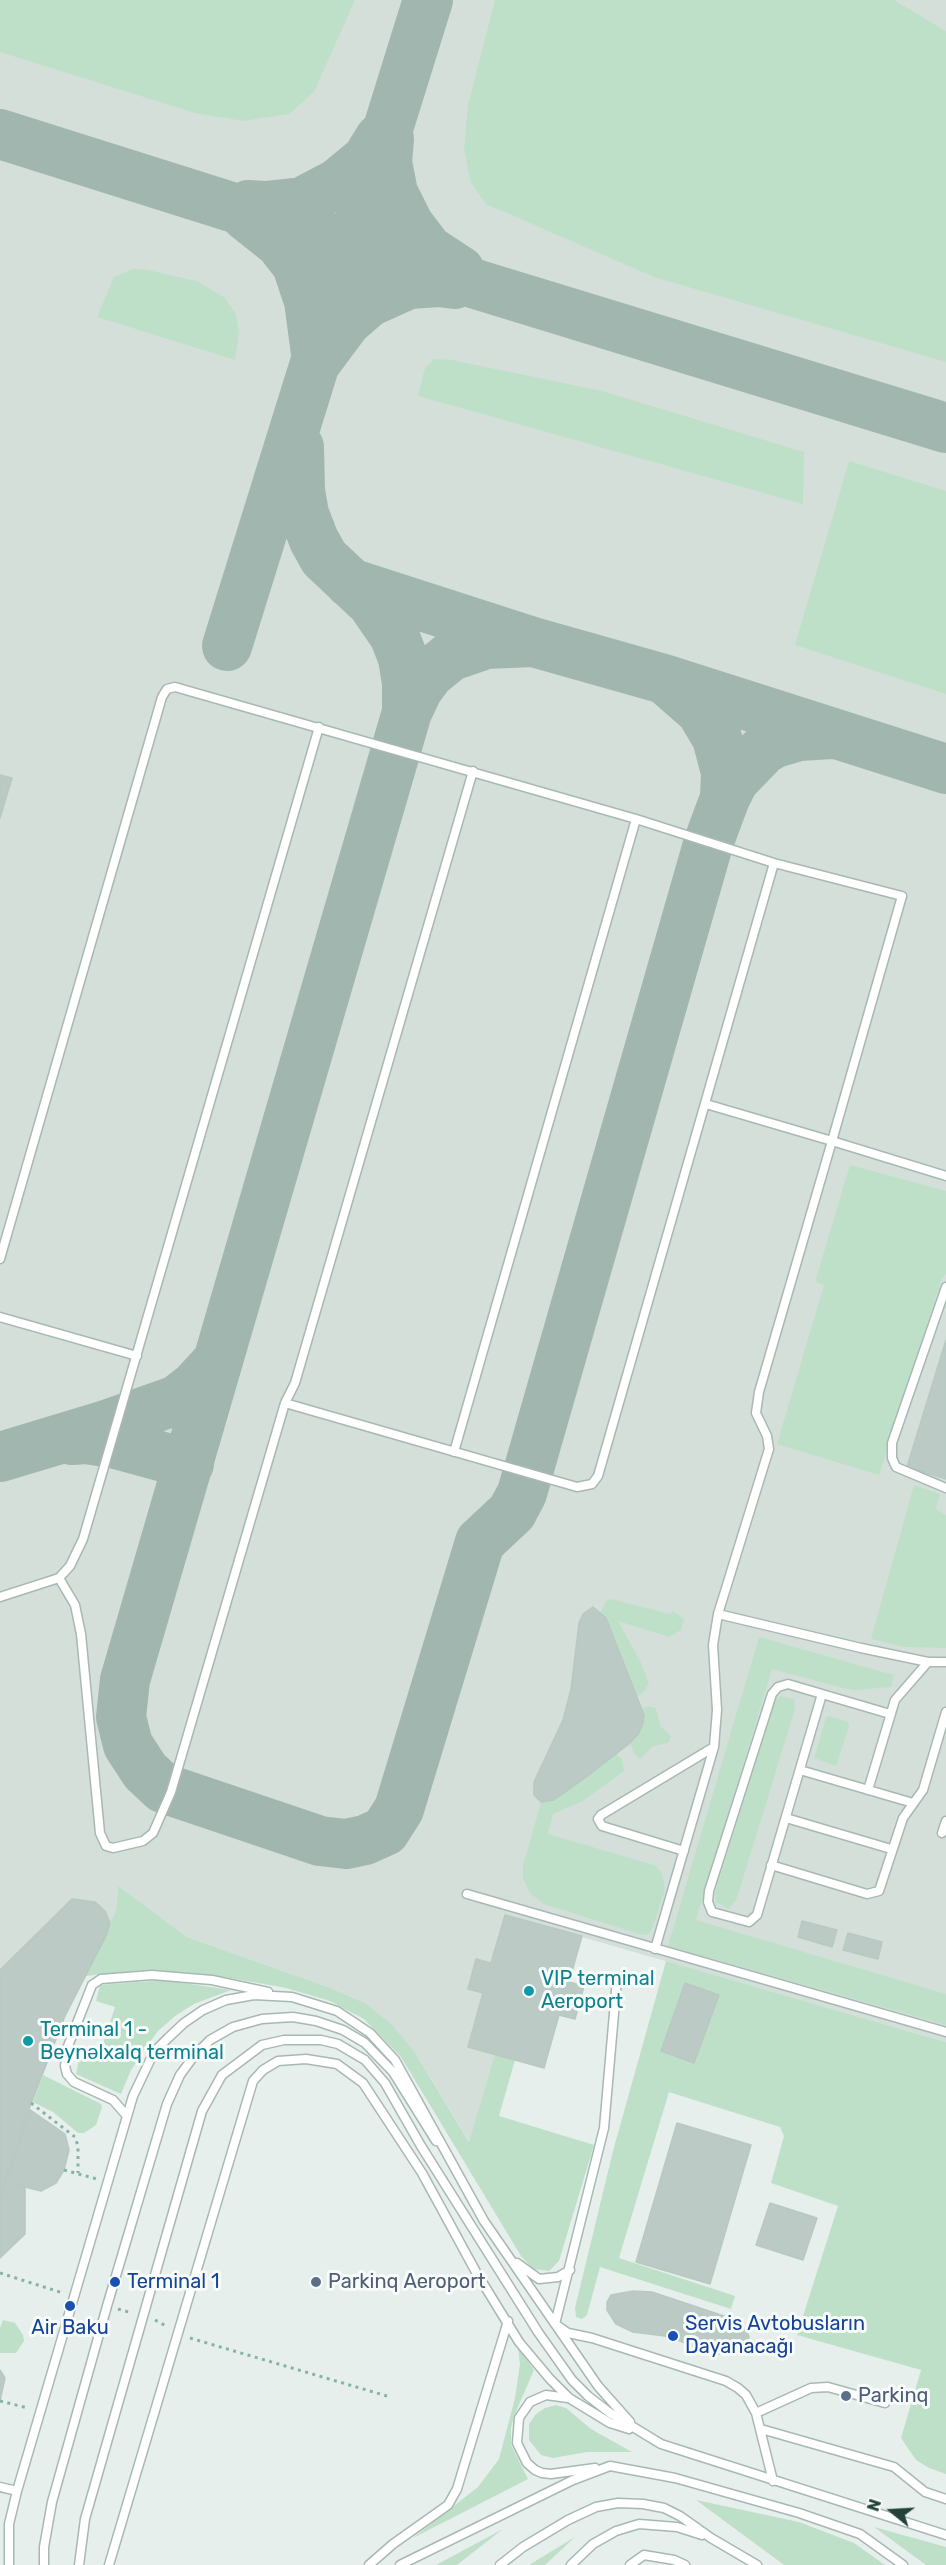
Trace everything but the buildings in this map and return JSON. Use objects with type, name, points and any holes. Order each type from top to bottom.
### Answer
[{"type":"lane","points":[[0,1259],[162,697],[167,689],[183,687],[636,819],[774,863],[902,896],[759,1392],[756,1413],[767,1436],[769,1449],[718,1614],[713,1645],[717,1710],[714,1746],[656,1949]]},
{"type":"lane","points":[[0,1597],[59,1578],[70,1566],[83,1539],[319,727]]},
{"type":"lane","points":[[59,1578],[75,1605],[81,1634],[100,1833],[106,1846],[113,1848],[143,1841],[153,1833],[171,1792],[285,1403],[295,1383],[472,771]]},
{"type":"lane","points":[[454,1452],[636,819]]},
{"type":"lane","points":[[285,1403],[577,1487],[592,1484],[598,1476],[774,863]]},
{"type":"lane","points":[[706,1104],[946,1176]]},
{"type":"lane","points":[[946,1287],[892,1443],[892,1458],[896,1467],[946,1488]]},
{"type":"lane","points":[[0,1317],[137,1356]]},
{"type":"lane","points":[[718,1614],[928,1662],[946,1662]]},
{"type":"lane","points":[[868,1790],[896,1700],[928,1662]]},
{"type":"lane","points":[[822,1694],[757,1915],[753,1921],[749,1922],[712,1912],[708,1902],[709,1891],[772,1694],[778,1687],[788,1684],[822,1694],[890,1714]]},
{"type":"lane","points":[[771,1865],[867,1894],[874,1893],[882,1885],[891,1849],[903,1818],[923,1790],[946,1712]]},
{"type":"lane","points":[[684,1851],[602,1826],[598,1819],[714,1746]]},
{"type":"lane","points":[[800,1770],[913,1803]]},
{"type":"lane","points":[[786,1818],[891,1849]]},
{"type":"lane","points":[[942,1833],[946,1821]]},
{"type":"lane","points":[[467,1894],[946,2032]]},
{"type":"lane","points":[[127,2116],[113,2100],[74,2082],[67,2074],[65,2066],[68,2046],[92,1985],[101,1979],[152,1975],[212,1980],[292,1997],[337,2011],[370,2033],[395,2060],[484,2221]]},
{"type":"lane","points":[[555,2324],[604,2128],[617,1979]]},
{"type":"lane","points":[[9,2565],[9,2524],[17,2491],[133,2096],[154,2052],[184,2023],[203,2010],[226,2000],[254,1995],[292,1997]]},
{"type":"lane","points":[[44,2565],[44,2547],[52,2502],[106,2306],[167,2104],[180,2075],[210,2040],[243,2024],[262,2019],[293,2017],[316,2021],[343,2030],[365,2043],[393,2073],[484,2221],[598,2386],[638,2432]]},
{"type":"lane","points":[[79,2565],[85,2519],[202,2111],[222,2075],[262,2045],[284,2040],[321,2040],[338,2044],[365,2060],[385,2083],[427,2156],[538,2332],[572,2380],[588,2397],[638,2432],[661,2444],[946,2535]]},
{"type":"lane","points":[[109,2565],[253,2081],[263,2070],[279,2061],[306,2059],[337,2064],[363,2083],[422,2173],[476,2272],[519,2342],[549,2379],[569,2398],[610,2423],[638,2432]]},
{"type":"lane","points":[[510,2256],[531,2275],[539,2279],[558,2277],[570,2270]]},
{"type":"lane","points":[[369,2565],[393,2544],[448,2505],[457,2489],[508,2321]]},
{"type":"lane","points":[[555,2324],[568,2333],[592,2338],[726,2381],[746,2395],[756,2413],[773,2481]]},
{"type":"lane","points":[[756,2413],[811,2388],[828,2387],[885,2403]]},
{"type":"lane","points":[[569,2398],[546,2395],[531,2402],[524,2410],[517,2426],[517,2443],[527,2463],[535,2470],[551,2474],[610,2466],[675,2478],[799,2513],[860,2534],[903,2565]]},
{"type":"lane","points":[[761,2429],[894,2467],[925,2492],[946,2499]]},
{"type":"lane","points":[[400,2565],[573,2480],[610,2466]]},
{"type":"lane","points":[[0,2487],[17,2491]]},
{"type":"lane","points":[[500,2565],[523,2547],[568,2520],[596,2507],[618,2503],[664,2508],[757,2565]]},
{"type":"lane","points":[[571,2565],[592,2544],[616,2530],[639,2524],[677,2527],[711,2538]]},
{"type":"lane","points":[[630,2565],[644,2555],[685,2565]]},
{"type":"path","points":[[31,2103],[75,2137],[78,2146],[78,2173]]},
{"type":"path","points":[[0,2401],[41,2412]]},
{"type":"shaded area","points":[[0,0],[946,0],[946,2042],[582,1937],[569,1982],[584,1986],[575,2019],[559,2015],[544,2068],[495,2054],[470,2143],[414,2051],[365,2003],[331,1988],[187,1937],[118,1887],[116,1911],[106,1936],[65,2016],[29,2109],[0,2198]]},
{"type":"green space","points":[[0,0],[355,0],[314,92],[289,114],[243,121],[195,113],[0,52]]},
{"type":"green space","points":[[495,0],[894,0],[946,31],[946,362],[654,277],[486,204],[471,183],[464,149],[468,105]]},
{"type":"green space","points":[[133,269],[148,270],[196,281],[224,297],[236,314],[239,332],[235,360],[97,317],[114,277]]},
{"type":"green space","points":[[435,359],[452,360],[602,391],[804,452],[803,504],[418,396],[425,368]]},
{"type":"green space","points":[[849,461],[946,491],[946,694],[795,645]]},
{"type":"green space","points":[[850,1165],[946,1191],[946,1274],[942,1278],[879,1475],[777,1444],[824,1285],[815,1282]]},
{"type":"green space","points":[[914,1485],[940,1494],[936,1509],[946,1515],[946,1648],[904,1647],[871,1639]]},
{"type":"green space","points":[[611,1599],[671,1614],[672,1611],[684,1619],[681,1630],[669,1637],[618,1621],[649,1683],[643,1693],[637,1696],[606,1618],[600,1613],[606,1601]]},
{"type":"green space","points":[[759,1637],[894,1675],[891,1687],[856,1690],[772,1669],[696,1920],[946,1994],[946,2025],[668,1946]]},
{"type":"green space","points":[[780,1696],[794,1699],[795,1709],[737,1898],[729,1909],[716,1902],[715,1893],[775,1701]]},
{"type":"green space","points":[[647,1706],[656,1708],[660,1725],[671,1737],[668,1743],[653,1746],[640,1759],[635,1755],[630,1743],[639,1733],[643,1723],[642,1709]]},
{"type":"green space","points":[[826,1717],[848,1722],[849,1727],[836,1766],[814,1758]]},
{"type":"green space","points":[[616,1754],[622,1759],[624,1771],[583,1801],[553,1814],[548,1834],[654,1865],[662,1873],[665,1890],[652,1929],[648,1934],[642,1935],[544,1904],[531,1894],[523,1879],[523,1866],[541,1802],[554,1800]]},
{"type":"green space","points":[[118,1886],[187,1937],[331,1988],[365,2003],[390,2023],[414,2051],[469,2142],[495,2054],[515,2060],[499,2116],[594,2145],[559,2261],[549,2271],[533,2269],[521,2256],[401,2057],[364,2019],[330,2001],[286,1988],[230,1978],[180,1972],[133,1971],[85,1976],[116,1911]]},
{"type":"green space","points":[[666,1961],[946,2042],[946,2474],[916,2460],[901,2438],[921,2370],[797,2335],[838,2206],[771,2183],[784,2136],[780,2127],[669,2092],[619,2258],[735,2296],[731,2309],[600,2267],[587,2315],[582,2319],[576,2317],[575,2308],[613,2151]]},
{"type":"green space","points":[[163,1980],[231,1990],[194,2004],[175,2016],[157,2032],[131,2070],[121,2094],[76,2074],[81,2050],[99,2056],[115,2007],[96,2001],[100,1985]]},
{"type":"green space","points":[[43,2075],[101,2104],[96,2125],[84,2133],[78,2133],[53,2112],[33,2102]]},
{"type":"green space","points":[[3,2320],[15,2323],[23,2335],[24,2341],[16,2353],[0,2353],[0,2328]]},
{"type":"green space","points":[[518,2347],[534,2370],[514,2416],[511,2445],[528,2479],[413,2538],[478,2487],[499,2459],[515,2398],[520,2364]]},
{"type":"green space","points":[[556,2405],[566,2408],[591,2429],[632,2452],[587,2452],[553,2458],[541,2455],[529,2440],[529,2424],[536,2414]]},
{"type":"green space","points":[[696,2500],[799,2522],[854,2543],[885,2565],[784,2565]]},
{"type":"green space","points":[[874,2527],[946,2547],[946,2565],[926,2565]]},
{"type":"green space","points":[[503,2529],[457,2565],[436,2565]]},
{"type":"green space","points":[[575,2537],[545,2565],[529,2565]]},
{"type":"taxiway","points":[[227,646],[428,0]]},
{"type":"taxiway","points":[[0,134],[482,286],[946,428]]},
{"type":"taxiway","points":[[248,205],[266,206],[302,202],[338,183],[367,159],[380,138]]},
{"type":"taxiway","points":[[389,139],[387,162],[393,193],[409,225],[428,250],[460,271]]},
{"type":"taxiway","points":[[246,216],[280,243],[297,265],[309,301],[317,361],[346,322],[369,302],[409,284],[439,282],[455,284]]},
{"type":"taxiway","points":[[299,447],[300,490],[304,514],[314,540],[324,558],[372,603],[394,635],[403,658],[407,683],[407,712]]},
{"type":"taxiway","points":[[350,583],[533,642],[664,679],[946,769]]},
{"type":"taxiway","points":[[533,642],[486,644],[451,656],[429,674],[418,689],[407,712],[125,1680],[121,1717],[128,1745],[145,1771],[163,1788],[320,1841],[346,1844],[365,1840],[385,1831],[399,1809],[480,1542],[512,1512],[522,1493],[709,841],[725,798],[734,780],[763,750],[775,743],[799,736],[832,734]]},
{"type":"taxiway","points":[[669,683],[701,711],[717,738],[726,772],[725,798]]},
{"type":"taxiway","points":[[0,1457],[103,1426],[177,1400],[195,1386],[217,1362]]},
{"type":"taxiway","points":[[72,1440],[86,1439],[112,1443],[189,1464]]},
{"type":"place","name":"VIP terminal Aeroport","points":[[529,1991]]},
{"type":"place","name":"Terminal 1 - Beynəlxalq terminal","points":[[28,2041]]},
{"type":"place","name":"Terminal 1","points":[[115,2282]]},
{"type":"place","name":"Parkinq Aeroport","points":[[316,2282]]},
{"type":"place","name":"Air Baku","points":[[70,2306]]},
{"type":"place","name":"Servis Avtobusların Dayanacağı","points":[[673,2336]]},
{"type":"place","name":"Parkinq","points":[[846,2396]]}]
